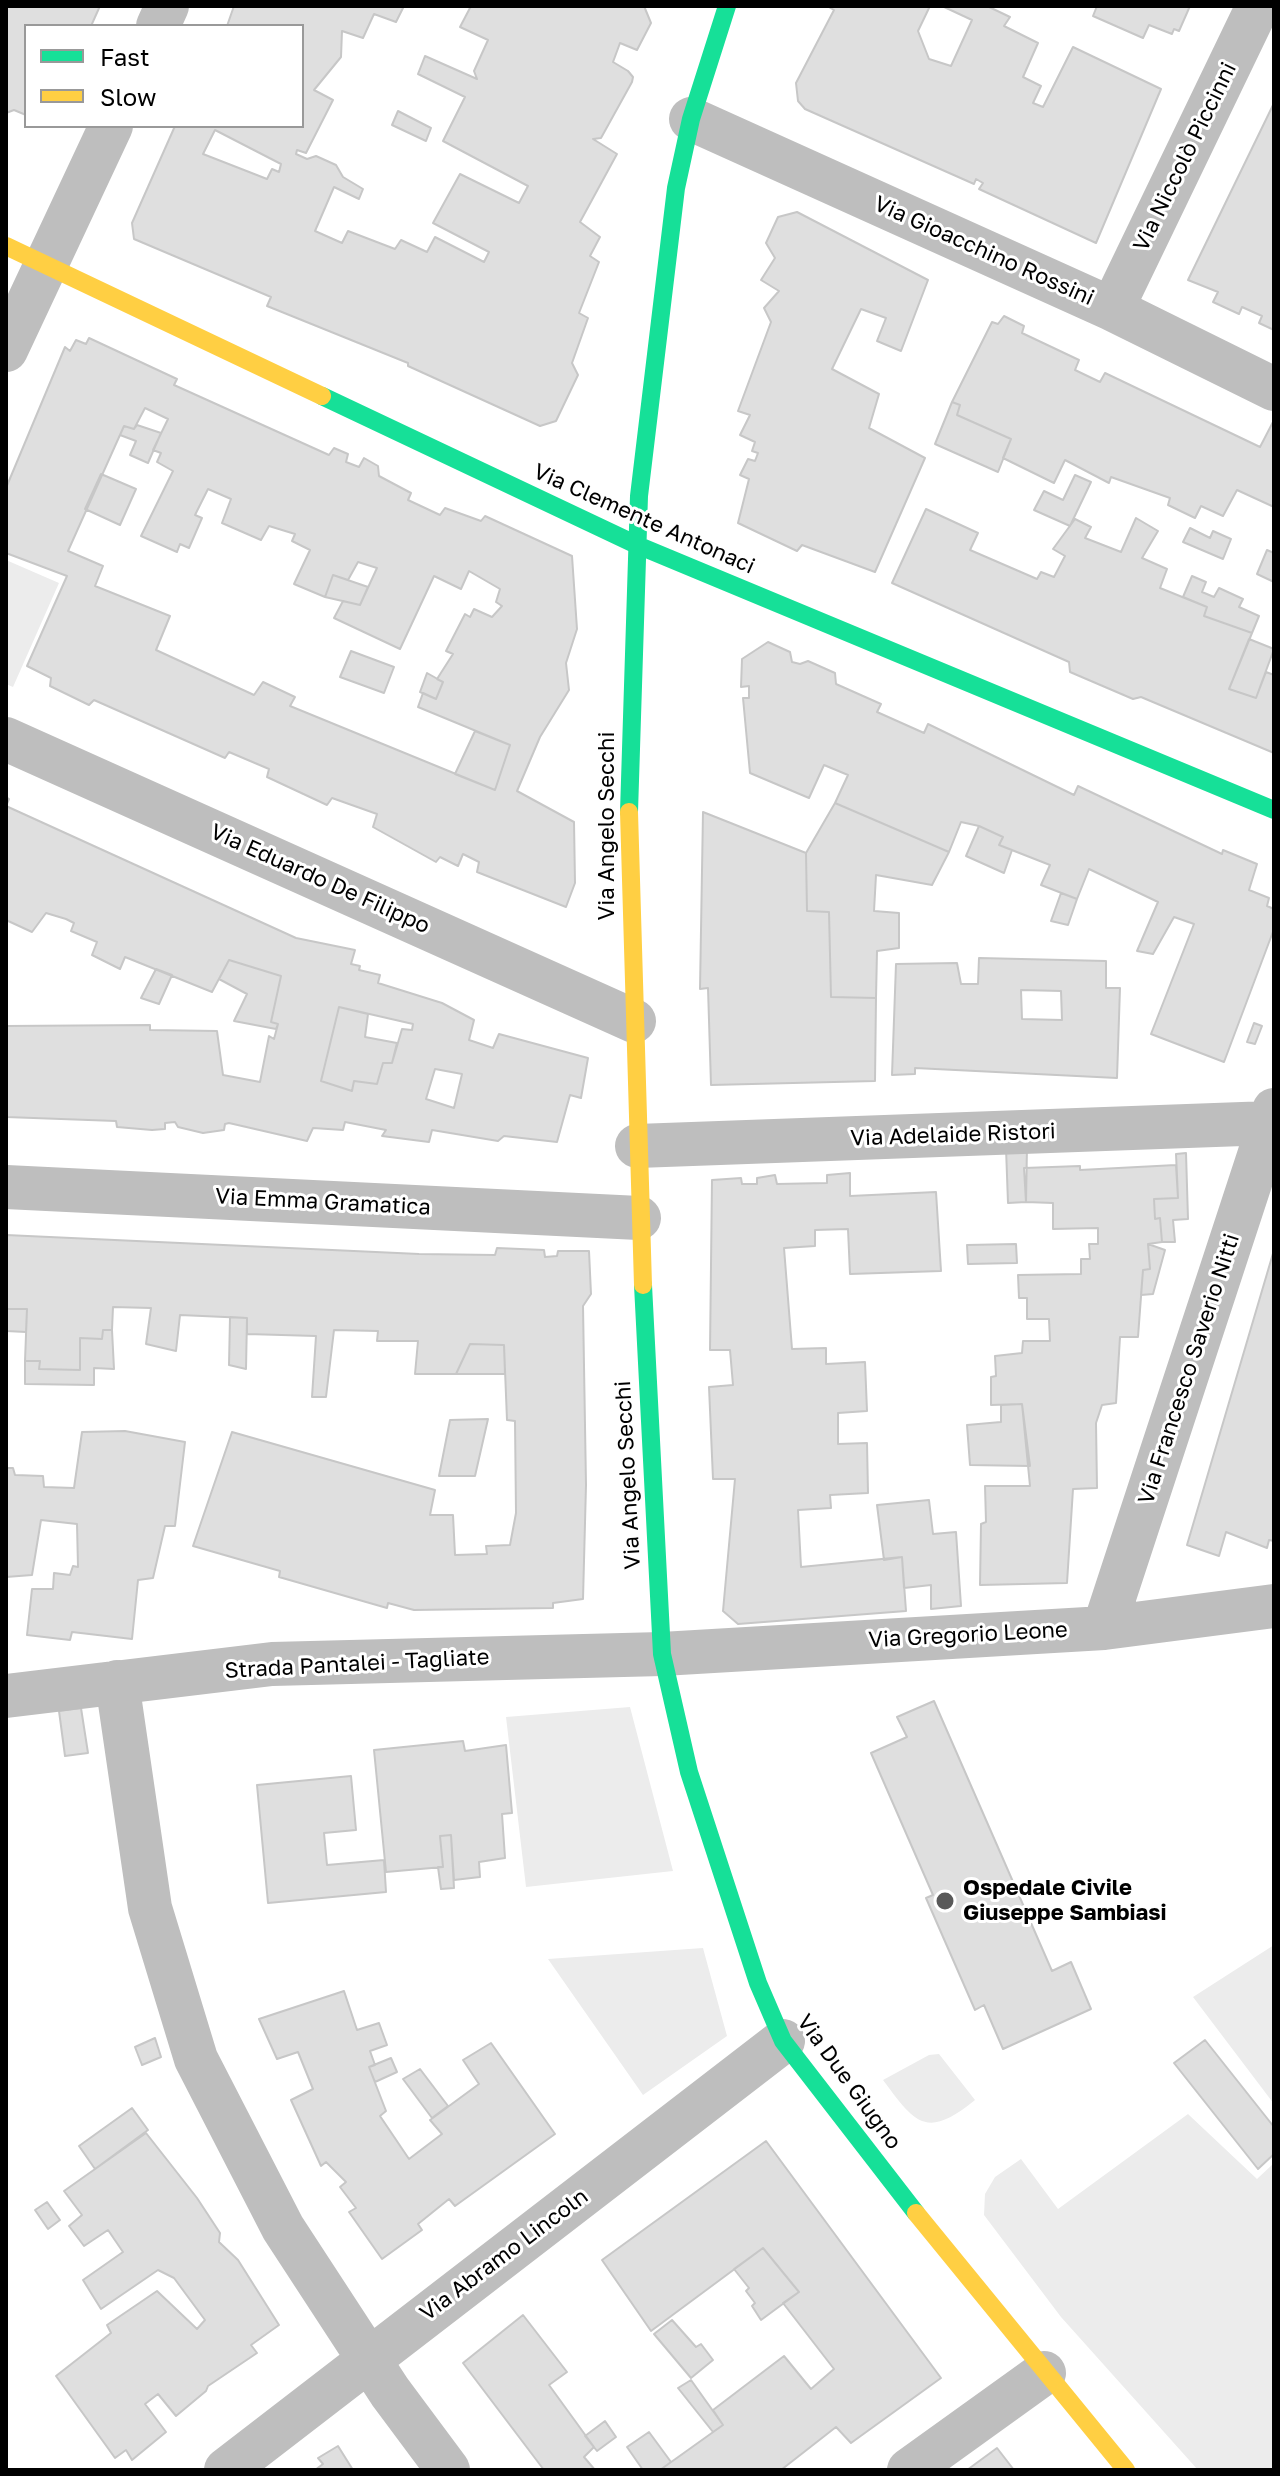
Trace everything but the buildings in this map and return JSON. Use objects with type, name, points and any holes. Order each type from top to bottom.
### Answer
[{"type":"street","name":"Via Angelo Secchi","points":[[662,1654],[639,1218],[628,853],[637,545],[639,496],[672,218],[691,119],[727,6]]},
{"type":"street","name":"Via Niccolò Piccinni","points":[[1112,309],[1258,6]]},
{"type":"street","name":"Via Gioacchino Rossini","points":[[691,119],[1112,309],[1274,389]]},
{"type":"street","points":[[6,350],[110,128]]},
{"type":"street","name":"Via Clemente Antonaci","points":[[6,246],[637,545],[1274,810]]},
{"type":"street","name":"Via Eduardo De Filippo","points":[[6,739],[634,1021]]},
{"type":"street","name":"Via Adelaide Ristori","points":[[637,1146],[1272,1116]]},
{"type":"street","name":"Via Francesco Saverio Nitti","points":[[1104,1628],[1272,1116]]},
{"type":"street","name":"Via Emma Gramatica","points":[[6,1187],[639,1218]]},
{"type":"street","name":"Via Gregorio Leone","points":[[662,1654],[1104,1628],[1274,1606]]},
{"type":"street","name":"Strada Pantalei - Tagliate","points":[[6,1696],[272,1664],[662,1654]]},
{"type":"street","name":"Via Due Giugno","points":[[662,1654],[689,1772],[758,1983],[783,2041],[1044,2373],[1126,2470]]},
{"type":"street","points":[[117,1682],[150,1908],[196,2059],[283,2228],[369,2359],[448,2470]]},
{"type":"street","name":"Via Abramo Lincoln","points":[[226,2470],[783,2041]]},
{"type":"street","points":[[909,2470],[1044,2373]]},
{"type":"shaded area","points":[[6,560],[59,583],[13,687],[6,684]]},
{"type":"shaded area","points":[[630,1707],[673,1871],[526,1887],[506,1717]]},
{"type":"shaded area","points":[[1274,1945],[1274,2104],[1193,1997]]},
{"type":"shaded area","points":[[703,1948],[727,2036],[643,2095],[548,1959]]},
{"type":"shaded area","points":[[939,2054],[975,2100],[944,2120],[933,2123],[913,2116],[883,2080],[929,2055]]},
{"type":"shaded area","points":[[1188,2114],[1257,2179],[1274,2163],[1274,2470],[1198,2470],[1061,2317],[984,2215],[985,2194],[995,2177],[1021,2159],[1058,2209]]},
{"type":"traffic: fast","points":[[629,812],[639,496],[676,188],[691,119],[727,6]]},
{"type":"traffic: fast","points":[[322,396],[637,545],[1274,810]]},
{"type":"traffic: fast","points":[[643,1285],[662,1654],[689,1772],[758,1983],[783,2041],[916,2213]]},
{"type":"traffic: slow","points":[[6,246],[322,396]]},
{"type":"traffic: slow","points":[[629,812],[643,1285]]},
{"type":"traffic: slow","points":[[916,2213],[1126,2470]]},
{"type":"place","name":"Ospedale Civile Giuseppe Sambiasi","points":[[945,1901]]}]
